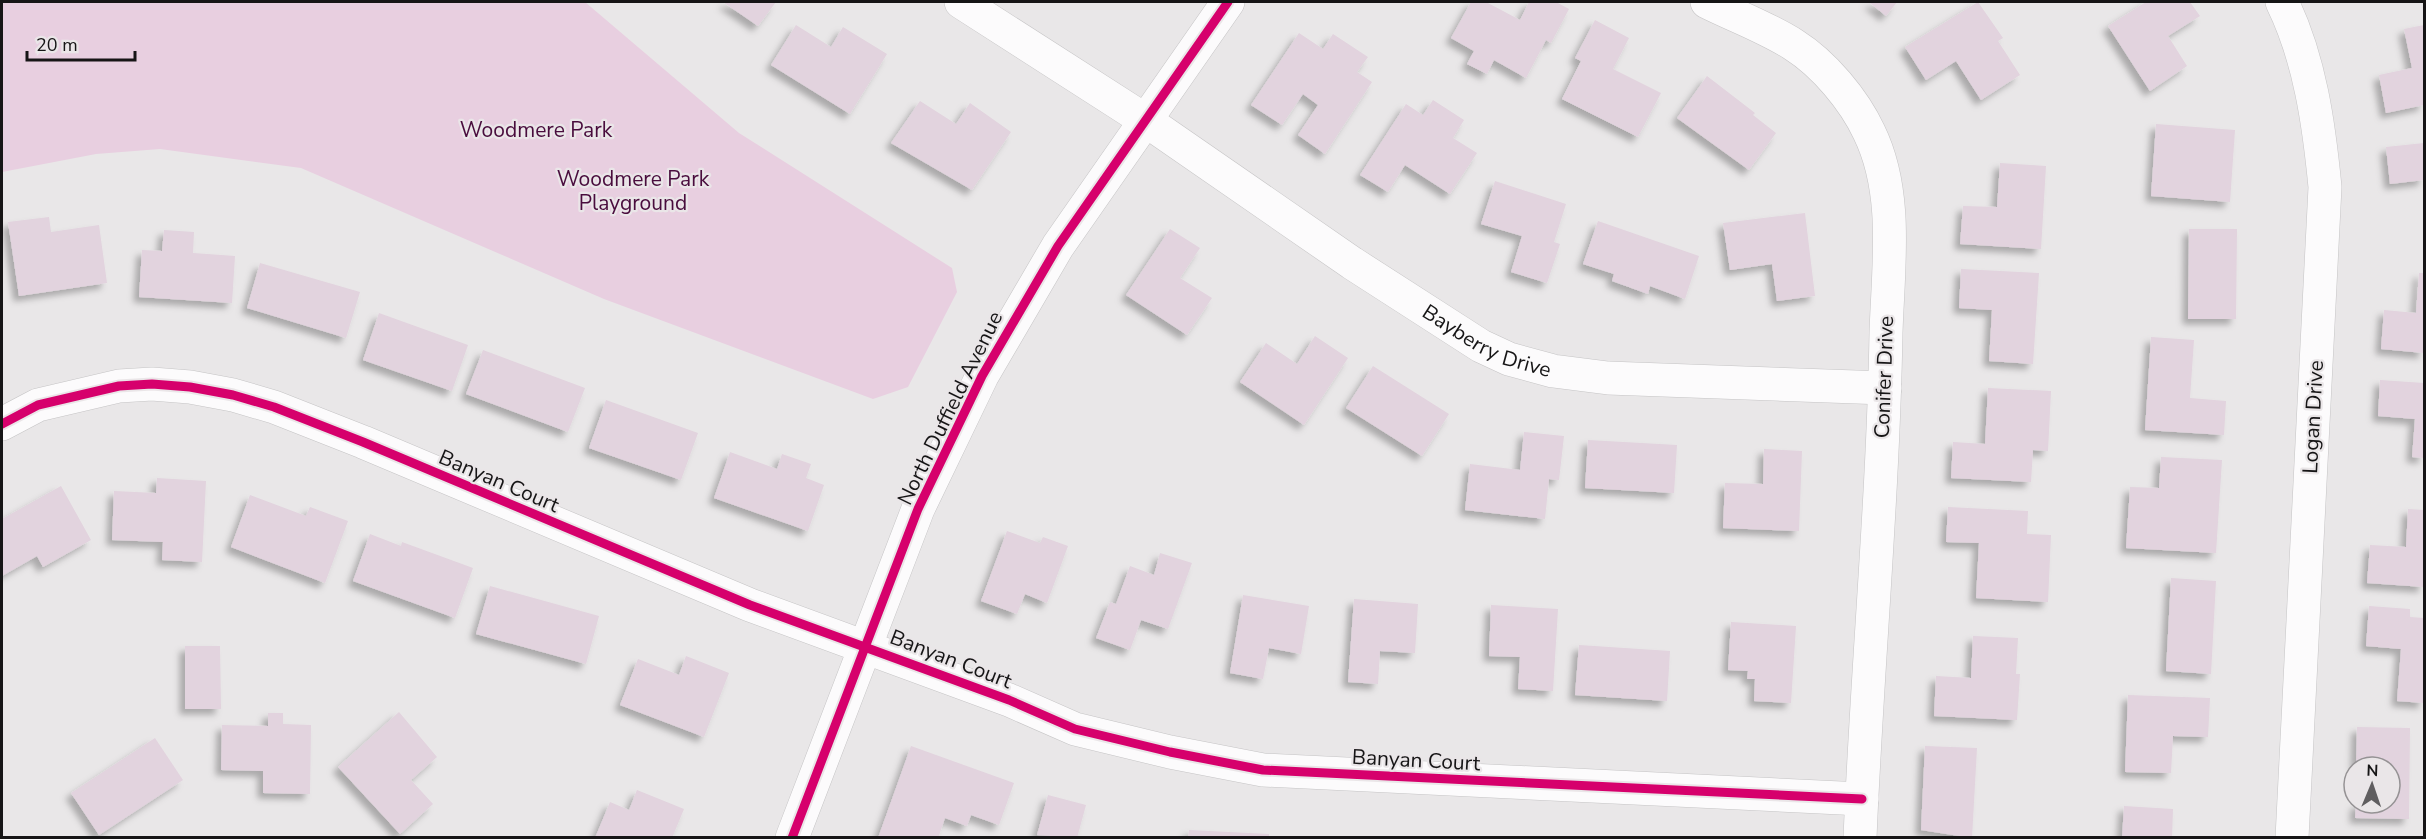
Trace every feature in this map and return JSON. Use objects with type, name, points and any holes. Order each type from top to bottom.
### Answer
[{"type":"street","name":"Bayberry Drive","points":[[962,2],[1148,122],[1352,263],[1481,346],[1509,359],[1553,371],[1608,378],[1885,388]]},
{"type":"street","name":"North Duffield Avenue","points":[[792,837],[867,647],[918,509],[982,375],[1058,246],[1148,122],[1228,2]]},
{"type":"street","name":"Conifer Drive","points":[[1707,2],[1795,45],[1824,71],[1856,109],[1870,132],[1886,185],[1889,220],[1885,388],[1860,837]]},
{"type":"street","name":"Logan Drive","points":[[2282,2],[2305,66],[2319,132],[2325,187],[2292,837]]},
{"type":"street","name":"Banyan Court","points":[[2,424],[38,405],[119,386],[152,384],[190,387],[233,395],[274,407],[363,442],[750,605],[1009,700],[1075,729],[1170,752],[1263,770],[1862,799]]},
{"type":"green space","name":"Woodmere Park","points":[[2,2],[585,2],[739,133],[952,268],[957,292],[908,387],[873,399],[604,299],[301,168],[160,149],[96,154],[2,172]]},
{"type":"building","points":[[723,2],[776,2],[758,26]]},
{"type":"building","points":[[1471,2],[1486,2],[1520,20],[1529,2],[1556,2],[1569,9],[1551,43],[1546,40],[1526,78],[1494,60],[1487,74],[1467,64],[1474,51],[1451,38]]},
{"type":"building","points":[[1869,2],[1897,2],[1886,16]]},
{"type":"building","points":[[1978,2],[2003,38],[1998,41],[2020,75],[1981,100],[1956,61],[1926,80],[1905,47]]},
{"type":"building","points":[[2146,2],[2190,2],[2200,16],[2168,36],[2187,66],[2150,91],[2108,26]]},
{"type":"building","points":[[1595,20],[1629,38],[1613,69],[1661,93],[1638,137],[1562,99],[1581,61],[1575,58]]},
{"type":"building","points":[[796,25],[831,47],[843,27],[887,54],[850,114],[771,65]]},
{"type":"building","points":[[2424,25],[2424,105],[2386,113],[2379,75],[2412,68],[2404,29]]},
{"type":"building","points":[[1299,33],[1323,49],[1333,34],[1368,57],[1357,72],[1372,82],[1325,154],[1298,135],[1318,105],[1303,94],[1282,125],[1251,105]]},
{"type":"building","points":[[1707,76],[1755,113],[1753,115],[1776,133],[1749,170],[1677,118]]},
{"type":"building","points":[[1433,100],[1464,120],[1453,138],[1477,153],[1450,194],[1405,165],[1388,192],[1360,175],[1406,104],[1423,115]]},
{"type":"building","points":[[920,101],[956,124],[970,103],[1011,132],[972,190],[891,143]]},
{"type":"building","points":[[2156,124],[2235,130],[2230,202],[2151,196]]},
{"type":"building","points":[[2424,143],[2424,180],[2390,184],[2386,147]]},
{"type":"building","points":[[2000,163],[2046,166],[2041,249],[1960,244],[1963,206],[1997,207]]},
{"type":"building","points":[[1495,181],[1566,204],[1554,242],[1560,244],[1547,283],[1511,272],[1522,236],[1481,224]]},
{"type":"building","points":[[1805,213],[1815,296],[1777,301],[1772,264],[1730,270],[1723,223]]},
{"type":"building","points":[[49,217],[51,232],[99,225],[107,283],[19,296],[8,222]]},
{"type":"building","points":[[1598,221],[1699,256],[1685,299],[1650,286],[1648,294],[1612,281],[1614,274],[1583,264]]},
{"type":"building","points":[[1170,229],[1200,248],[1180,278],[1212,298],[1187,335],[1126,295]]},
{"type":"building","points":[[2189,229],[2237,229],[2236,319],[2188,319]]},
{"type":"building","points":[[164,230],[194,232],[193,253],[235,256],[232,303],[139,297],[142,250],[162,251]]},
{"type":"building","points":[[260,263],[360,292],[346,338],[247,308]]},
{"type":"building","points":[[1961,269],[2039,273],[2033,364],[1989,361],[1992,310],[1959,308]]},
{"type":"building","points":[[2419,273],[2424,273],[2424,353],[2381,349],[2384,310],[2416,313]]},
{"type":"building","points":[[379,313],[468,345],[452,391],[363,360]]},
{"type":"building","points":[[1315,336],[1348,358],[1304,425],[1240,382],[1266,343],[1297,364]]},
{"type":"building","points":[[2151,337],[2194,340],[2190,398],[2226,401],[2224,435],[2145,430]]},
{"type":"building","points":[[483,350],[585,388],[568,432],[466,394]]},
{"type":"building","points":[[1373,366],[1449,414],[1422,456],[1346,408]]},
{"type":"building","points":[[2380,380],[2424,383],[2424,458],[2412,457],[2415,419],[2378,416]]},
{"type":"building","points":[[1988,388],[2051,391],[2048,451],[2033,450],[2031,482],[1951,478],[1953,442],[1985,444]]},
{"type":"building","points":[[606,400],[698,433],[681,480],[589,448]]},
{"type":"building","points":[[1524,432],[1564,436],[1559,480],[1549,479],[1545,519],[1465,510],[1470,464],[1520,470]]},
{"type":"building","points":[[1588,440],[1677,445],[1674,493],[1585,488]]},
{"type":"building","points":[[1764,449],[1802,451],[1799,531],[1723,528],[1725,483],[1763,484]]},
{"type":"building","points":[[730,452],[777,469],[782,454],[811,464],[806,478],[824,485],[808,531],[714,498]]},
{"type":"building","points":[[2161,457],[2222,460],[2216,553],[2126,548],[2130,487],[2159,488]]},
{"type":"building","points":[[157,478],[206,481],[202,562],[162,560],[163,542],[112,540],[114,491],[156,493]]},
{"type":"building","points":[[61,486],[91,540],[43,567],[37,556],[2,576],[2,519]]},
{"type":"building","points":[[250,495],[306,516],[310,507],[348,521],[325,583],[231,547]]},
{"type":"building","points":[[1948,507],[2028,511],[2027,534],[2051,535],[2048,602],[1976,598],[1979,543],[1946,542]]},
{"type":"building","points":[[2408,509],[2424,510],[2424,587],[2367,583],[2370,545],[2406,547]]},
{"type":"building","points":[[1007,531],[1040,543],[1043,537],[1068,546],[1047,603],[1025,594],[1017,614],[981,601]]},
{"type":"building","points":[[370,534],[401,546],[402,542],[473,568],[455,618],[353,581]]},
{"type":"building","points":[[1160,553],[1192,563],[1168,629],[1141,620],[1130,650],[1096,638],[1110,602],[1116,604],[1130,566],[1154,575]]},
{"type":"building","points":[[2171,578],[2216,581],[2211,674],[2166,671]]},
{"type":"building","points":[[490,586],[599,616],[586,664],[476,634]]},
{"type":"building","points":[[1243,595],[1309,606],[1301,654],[1269,648],[1263,679],[1230,673]]},
{"type":"building","points":[[1354,599],[1418,604],[1415,653],[1380,651],[1378,684],[1348,682]]},
{"type":"building","points":[[1491,605],[1558,609],[1553,691],[1518,689],[1520,657],[1489,656]]},
{"type":"building","points":[[2369,606],[2410,609],[2410,617],[2424,618],[2424,703],[2397,701],[2401,649],[2366,646]]},
{"type":"building","points":[[1731,622],[1796,626],[1791,703],[1754,701],[1755,679],[1747,679],[1748,671],[1728,670]]},
{"type":"building","points":[[1973,636],[2018,638],[2016,674],[2020,674],[2017,720],[1934,716],[1936,676],[1971,678]]},
{"type":"building","points":[[1579,645],[1670,651],[1667,701],[1575,695]]},
{"type":"building","points":[[185,646],[220,646],[221,709],[185,709]]},
{"type":"building","points":[[686,656],[729,673],[704,737],[620,705],[638,659],[679,675]]},
{"type":"building","points":[[2128,695],[2210,698],[2208,737],[2173,736],[2171,773],[2125,772]]},
{"type":"building","points":[[399,712],[437,757],[411,780],[433,804],[400,834],[338,767]]},
{"type":"building","points":[[268,713],[283,713],[283,724],[311,725],[310,794],[263,793],[263,771],[221,770],[222,725],[268,726]]},
{"type":"building","points":[[2357,727],[2410,728],[2409,819],[2355,818],[2355,815],[2402,815],[2402,755],[2356,755]]},
{"type":"building","points":[[155,738],[183,780],[99,835],[71,793]]},
{"type":"building","points":[[911,746],[1014,783],[999,825],[971,815],[967,826],[945,818],[938,838],[878,838]]},
{"type":"building","points":[[1925,746],[1977,748],[1972,838],[1921,830]]},
{"type":"building","points":[[637,790],[684,809],[672,838],[595,838],[610,802],[629,810]]},
{"type":"building","points":[[1048,795],[1086,805],[1077,838],[1037,835]]},
{"type":"building","points":[[2124,806],[2173,809],[2172,838],[2122,838]]},
{"type":"building","points":[[1189,830],[1269,834],[1269,838],[1188,838]]},
{"type":"cycle path","points":[[792,838],[918,509],[982,376],[1058,246],[1228,2]]},
{"type":"cycle path","points":[[2,424],[38,405],[119,386],[152,384],[190,387],[233,395],[274,407],[363,442],[750,605],[1009,700],[1075,729],[1170,752],[1263,770],[1862,799]]},
{"type":"park label","name":"Woodmere Park Playground","points":[[633,191]]}]
